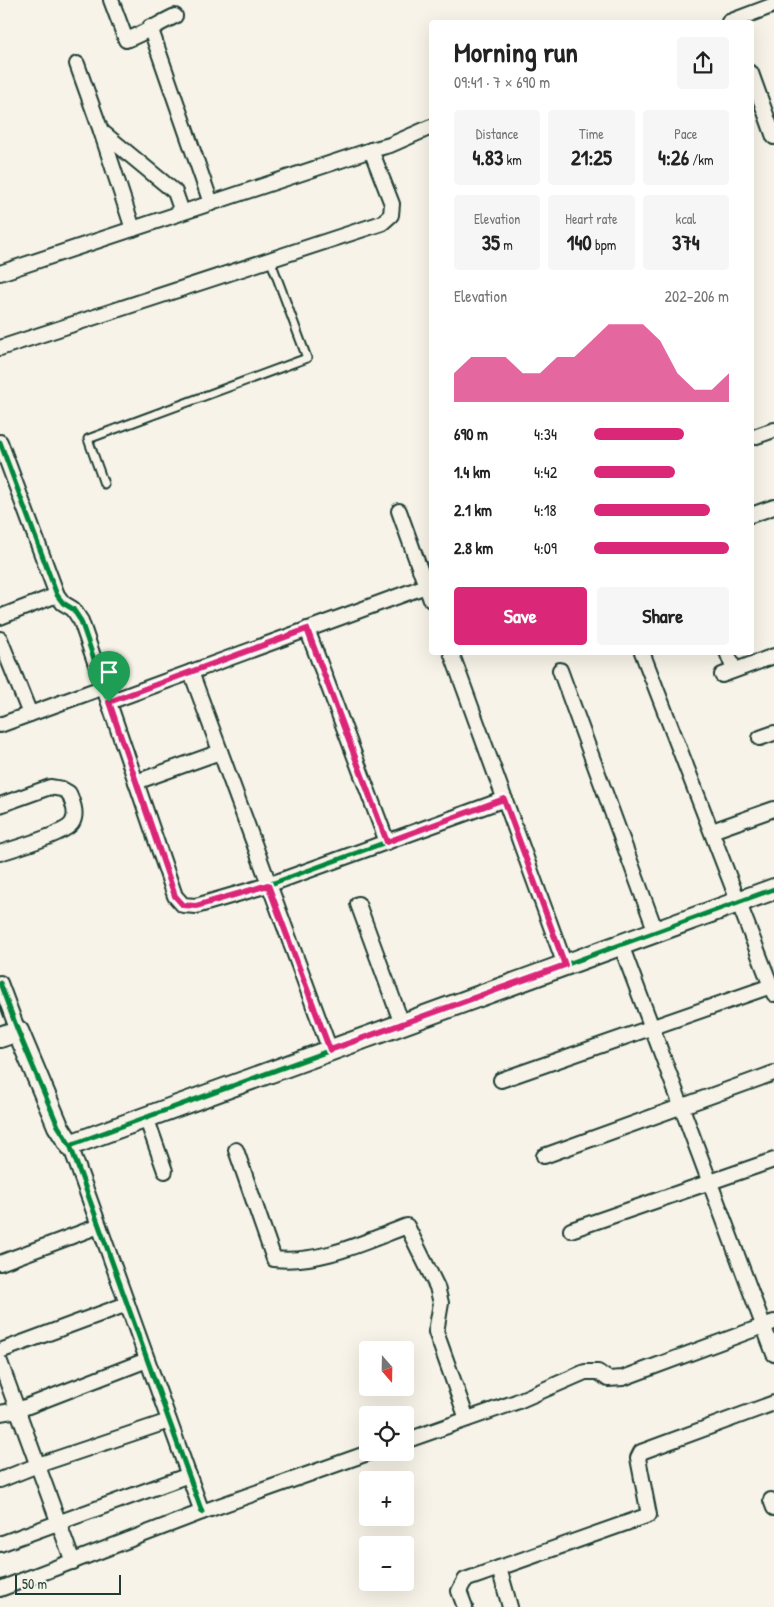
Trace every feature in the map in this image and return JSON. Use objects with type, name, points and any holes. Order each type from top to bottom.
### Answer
[{"type":"street","points":[[111,0],[126,40],[175,16]]},
{"type":"street","points":[[737,20],[774,5]]},
{"type":"street","points":[[150,28],[211,203]]},
{"type":"street","points":[[77,64],[133,229]]},
{"type":"street","points":[[754,81],[774,137]]},
{"type":"street","points":[[0,273],[390,144],[429,128]]},
{"type":"street","points":[[101,131],[175,192],[182,212]]},
{"type":"street","points":[[0,348],[382,223],[391,215],[392,204],[371,150]]},
{"type":"street","points":[[754,437],[774,430]]},
{"type":"street","points":[[0,442],[3,461],[57,595],[63,603],[74,609],[81,621],[175,896],[183,905],[196,906],[268,885],[504,799]]},
{"type":"street","points":[[754,514],[774,507]]},
{"type":"street","points":[[399,511],[429,594]]},
{"type":"street","points":[[109,702],[426,586]]},
{"type":"street","points":[[0,617],[57,595]]},
{"type":"street","points":[[307,629],[387,842]]},
{"type":"street","points":[[0,639],[30,714]]},
{"type":"street","points":[[452,655],[565,965]]},
{"type":"street","points":[[501,1080],[651,1028],[773,990],[769,965],[739,902],[643,655]]},
{"type":"street","points":[[727,655],[728,673],[774,656]]},
{"type":"street","points":[[560,670],[656,932]]},
{"type":"street","points":[[191,672],[330,1050]]},
{"type":"street","points":[[0,725],[104,687]]},
{"type":"street","points":[[760,738],[774,733]]},
{"type":"street","points":[[136,782],[220,752]]},
{"type":"street","points":[[0,805],[50,787],[62,788],[69,793],[75,810],[72,822],[64,830],[0,853]]},
{"type":"street","points":[[712,831],[774,809]]},
{"type":"street","points":[[70,1145],[774,889]]},
{"type":"street","points":[[358,904],[402,1024]]},
{"type":"street","points":[[621,945],[709,1182],[769,1324],[774,1354]]},
{"type":"street","points":[[0,983],[9,1034],[70,1145],[202,1512]]},
{"type":"street","points":[[544,1156],[774,1073]]},
{"type":"street","points":[[146,1117],[165,1171]]},
{"type":"street","points":[[236,1150],[274,1259],[292,1261],[334,1253],[407,1226],[437,1287],[441,1303],[436,1332],[467,1419]]},
{"type":"street","points":[[570,1230],[774,1160]]},
{"type":"street","points":[[0,1262],[99,1226]]},
{"type":"street","points":[[0,1351],[126,1304]]},
{"type":"street","points":[[414,1438],[516,1402],[585,1372],[598,1372],[608,1379],[623,1378],[769,1324]]},
{"type":"street","points":[[0,1413],[18,1410],[147,1360]]},
{"type":"street","points":[[0,1362],[73,1562]]},
{"type":"street","points":[[465,1607],[460,1590],[465,1580],[649,1515],[638,1458],[640,1452],[774,1403]]},
{"type":"street","points":[[0,1480],[38,1464],[169,1420]]},
{"type":"street","points":[[0,1589],[202,1512],[359,1457]]},
{"type":"street","points":[[0,1544],[189,1475]]},
{"type":"street","points":[[499,1568],[510,1607]]},
{"type":"lane","points":[[104,484],[88,439],[307,358],[270,259]]},
{"type":"cycle path","points":[[0,442],[57,595],[63,603],[73,609],[81,621],[175,896],[183,905],[196,906],[268,885],[505,799]]},
{"type":"cycle path","points":[[70,1145],[774,889]]},
{"type":"cycle path","points":[[0,983],[58,1126],[70,1145],[202,1512]]},
{"type":"route","points":[[307,629],[387,842],[504,799],[565,965],[330,1050],[268,885],[196,906],[183,905],[175,896],[109,702],[307,629]]}]
